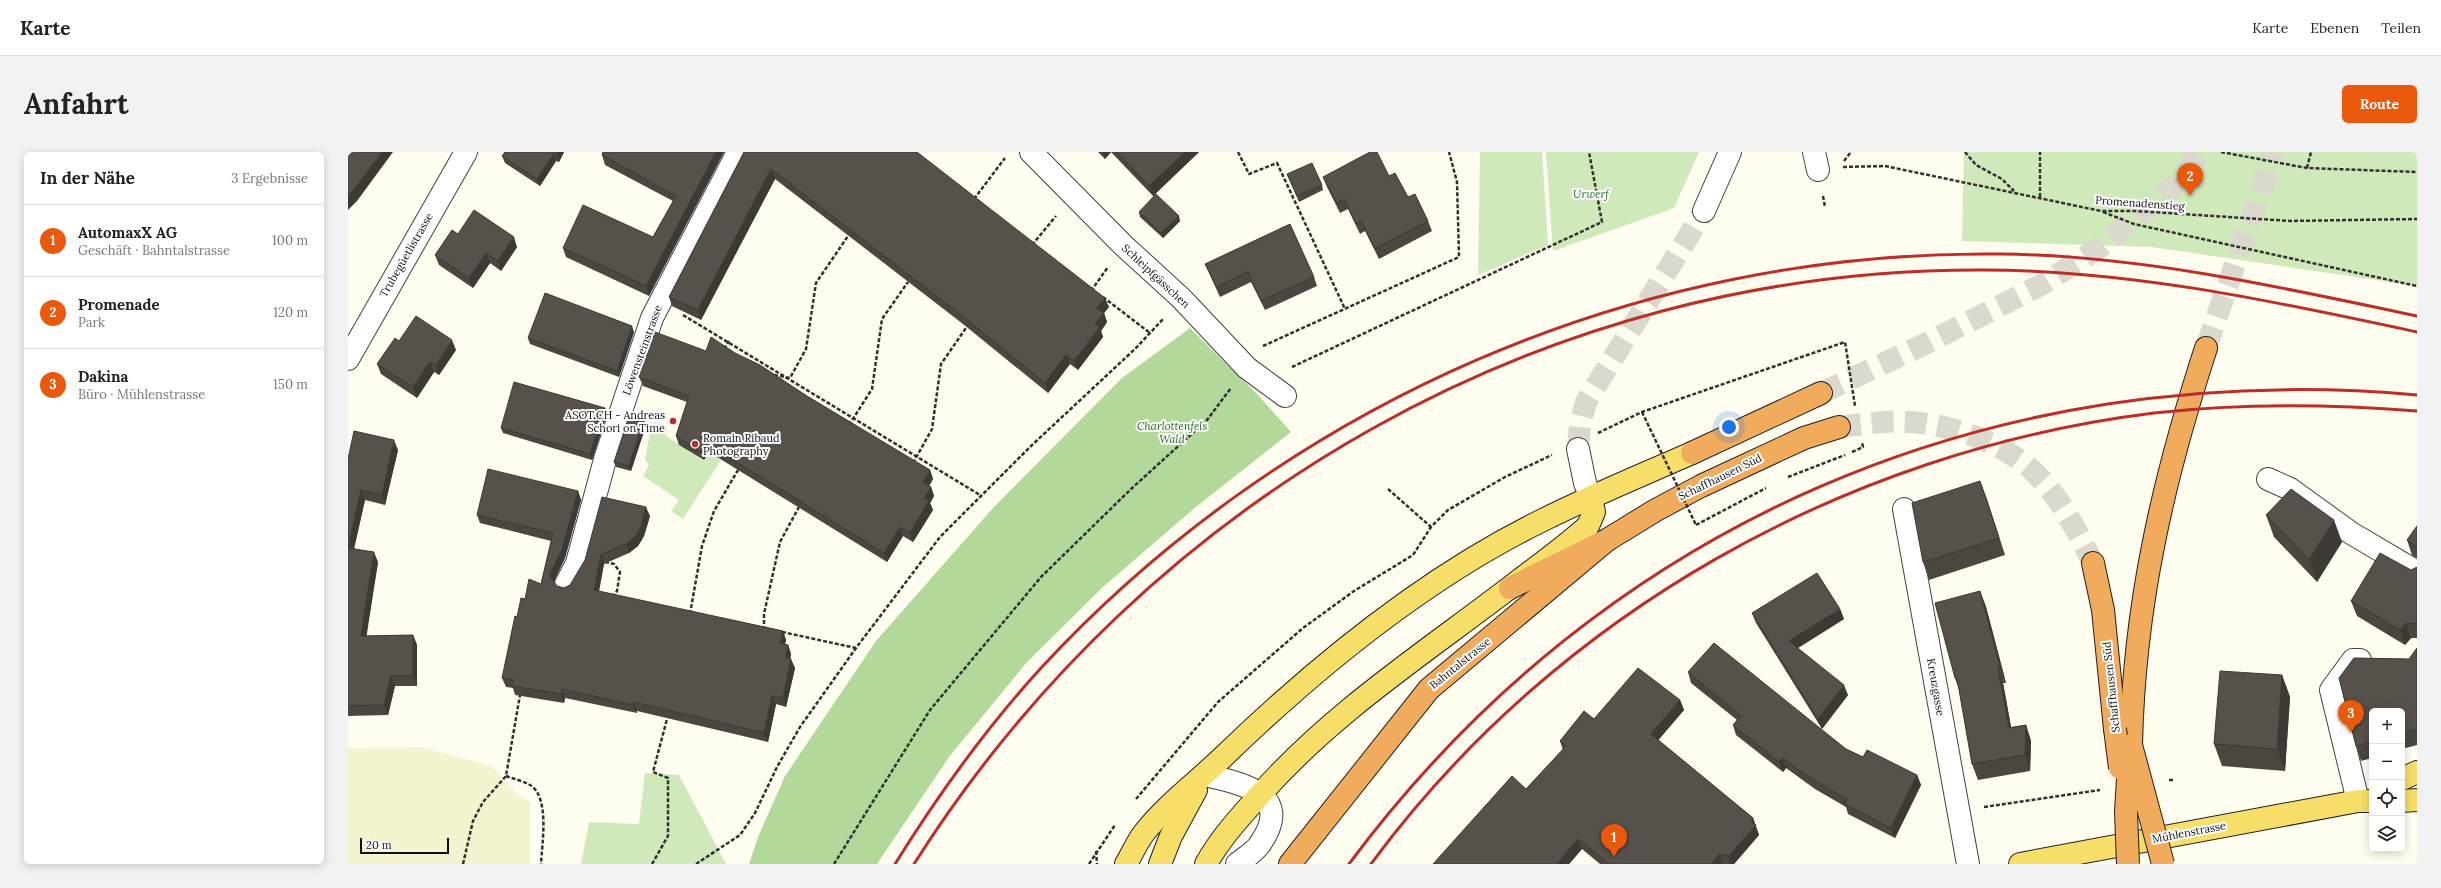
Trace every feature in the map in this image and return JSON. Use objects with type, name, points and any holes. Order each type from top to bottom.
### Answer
[{"type":"highway","points":[[2128,864],[2126,735],[2137,648],[2155,534],[2176,444],[2206,348]]},
{"type":"highway","points":[[1692,453],[1821,393]]},
{"type":"highway","name":"Schaffhausen Süd","points":[[1607,540],[1656,510],[1708,483],[1804,438],[1839,427]]},
{"type":"highway","points":[[1510,588],[1607,540]]},
{"type":"highway","name":"Bahntalstrasse","points":[[1293,859],[1429,688],[1607,540]]},
{"type":"highway","name":"Schaffhausen Süd","points":[[2093,563],[2126,735]]},
{"type":"highway","points":[[2126,735],[2163,864]]},
{"type":"main road","points":[[1126,864],[1143,835],[1157,819],[1271,710],[1309,678],[1402,607],[1459,568],[1542,520],[1692,453]]},
{"type":"main road","points":[[1206,864],[1215,849],[1289,763],[1347,710],[1510,588],[1588,526],[1594,512],[1591,498]]},
{"type":"main road","points":[[2405,778],[2417,772]]},
{"type":"main road","points":[[1160,864],[1171,836],[1204,775]]},
{"type":"main road","name":"Mühlenstrasse","points":[[2020,864],[2367,799]]},
{"type":"main road","points":[[2405,801],[2417,800]]},
{"type":"street","name":"Trubegüetlistrasse","points":[[348,359],[466,152]]},
{"type":"street","name":"Löwensteinstrasse","points":[[566,584],[576,563],[588,514],[652,318],[738,152]]},
{"type":"street","name":"Schleipfgässchen","points":[[1031,152],[1123,245],[1181,298],[1242,363],[1285,396]]},
{"type":"street","points":[[1704,212],[1730,152]]},
{"type":"street","points":[[1578,449],[1585,483],[1591,498]]},
{"type":"street","points":[[2268,479],[2290,488],[2351,533],[2417,572]]},
{"type":"street","points":[[588,514],[598,502],[614,498]]},
{"type":"street","name":"Kreuzgasse","points":[[1904,509],[1968,864]]},
{"type":"street","name":"Löwensteinstrasse","points":[[588,514],[588,530],[598,542],[605,554]]},
{"type":"street","points":[[2367,799],[2331,690],[2353,660],[2381,661]]},
{"type":"street","points":[[1204,775],[1239,782],[1261,794],[1271,806],[1271,820],[1260,845],[1237,864]]},
{"type":"path","points":[[973,201],[1010,152]]},
{"type":"path","points":[[1238,152],[1249,174],[1277,163],[1345,309]]},
{"type":"path","points":[[834,864],[930,710],[1041,577],[1131,488],[1207,420],[1242,363],[1345,309],[1459,257],[1457,182],[1449,152]]},
{"type":"path","points":[[1289,367],[1296,367],[1602,222],[1588,152]]},
{"type":"path","name":"Promenadenstieg","points":[[1851,152],[1840,167],[1885,166],[2040,197],[2101,211],[2136,211],[2290,221],[2417,219]]},
{"type":"path","points":[[1965,152],[1976,165],[2002,179],[2014,192]]},
{"type":"path","points":[[2040,152],[2040,197]]},
{"type":"path","points":[[2221,152],[2307,168],[2417,172]]},
{"type":"path","points":[[2307,168],[2311,152]]},
{"type":"path","points":[[969,193],[981,203]]},
{"type":"path","points":[[1031,246],[1073,194]]},
{"type":"path","points":[[2101,211],[2134,224],[2417,286]]},
{"type":"path","points":[[790,378],[806,349],[816,283],[848,236]]},
{"type":"path","points":[[1028,239],[1040,248]]},
{"type":"path","points":[[848,427],[872,389],[882,319],[908,282]]},
{"type":"path","points":[[1086,284],[1150,333]]},
{"type":"path","points":[[696,864],[740,835],[755,813],[777,767],[800,727],[856,648],[940,537],[980,494],[1150,333],[1181,298]]},
{"type":"path","points":[[686,317],[729,341],[980,494]]},
{"type":"path","points":[[911,466],[932,429],[941,364],[966,328]]},
{"type":"path","points":[[722,351],[729,341]]},
{"type":"path","points":[[1845,342],[1856,410]]},
{"type":"path","points":[[770,375],[790,378]]},
{"type":"path","points":[[1642,412],[1696,525],[1768,487]]},
{"type":"path","points":[[1861,440],[1862,447]]},
{"type":"path","points":[[1781,480],[1830,462]]},
{"type":"path","points":[[689,618],[702,546],[714,511],[738,470]]},
{"type":"path","points":[[1388,489],[1431,527]]},
{"type":"path","points":[[764,635],[764,614],[780,542],[799,507]]},
{"type":"path","points":[[605,554],[620,572],[617,591],[611,598],[618,599]]},
{"type":"path","points":[[683,612],[698,615]]},
{"type":"path","points":[[757,627],[772,630]]},
{"type":"path","points":[[780,632],[856,648]]},
{"type":"path","points":[[463,864],[473,821],[483,802],[506,776],[520,696]]},
{"type":"path","points":[[652,864],[668,836],[668,778],[653,772],[667,719]]},
{"type":"path","points":[[506,776],[530,785],[540,797],[543,818],[541,864]]},
{"type":"path","points":[[2166,781],[2174,780]]},
{"type":"path","points":[[1958,811],[2105,790]]},
{"type":"path","points":[[1096,850],[1097,864]]},
{"type":"green space","points":[[1480,152],[1542,152],[1548,245],[1478,275]]},
{"type":"green space","name":"Urwerf","points":[[1546,152],[1699,152],[1674,208],[1553,251]]},
{"type":"green space","points":[[1964,152],[2417,152],[2417,286],[2152,247],[1962,241]]},
{"type":"green space","name":"Charlottenfels Wald","points":[[1190,328],[1257,394],[1291,432],[1197,506],[1103,587],[1027,662],[949,757],[877,864],[749,864],[758,837],[785,776],[876,641],[993,508],[1122,378]]},
{"type":"green space","points":[[655,422],[668,430],[665,435],[704,461],[710,453],[721,460],[683,519],[671,511],[679,500],[643,476],[649,465],[645,460],[650,433]]},
{"type":"green space","points":[[421,747],[492,766],[516,793],[530,802],[530,864],[348,864],[348,748]]},
{"type":"green space","points":[[645,773],[679,775],[726,864],[581,864],[589,822],[639,824]]},
{"type":"building","points":[[348,152],[382,152],[348,196]]},
{"type":"building","points":[[505,152],[558,152],[557,156],[554,154],[537,179],[502,156]]},
{"type":"building","points":[[603,152],[716,152],[646,286],[563,248],[583,205],[653,237],[676,196],[602,155]]},
{"type":"building","points":[[744,152],[917,152],[1105,298],[1097,308],[1104,313],[1095,324],[1100,327],[1074,361],[1066,355],[1045,383],[960,314],[771,169],[698,310],[669,297]]},
{"type":"building","points":[[1117,152],[1185,152],[1149,186]]},
{"type":"building","points":[[1370,152],[1377,152],[1389,176],[1395,173],[1408,197],[1415,194],[1428,221],[1375,249],[1361,221],[1356,224],[1344,199],[1337,203],[1323,177]]},
{"type":"building","points":[[1312,163],[1322,185],[1297,196],[1287,174]]},
{"type":"building","points":[[1156,194],[1179,216],[1161,233],[1139,212]]},
{"type":"building","points":[[474,210],[514,237],[498,261],[486,253],[469,278],[435,255],[452,230],[458,234]]},
{"type":"building","points":[[1290,224],[1314,277],[1261,301],[1248,272],[1217,287],[1205,264]]},
{"type":"building","points":[[545,293],[632,326],[617,371],[528,338]]},
{"type":"building","points":[[416,316],[452,340],[436,365],[430,362],[413,387],[377,364],[395,338],[399,341]]},
{"type":"building","points":[[655,332],[706,351],[711,337],[735,353],[760,365],[807,396],[930,470],[923,482],[931,487],[924,498],[929,501],[910,533],[900,527],[884,553],[706,443],[701,452],[676,436],[689,396],[639,377]]},
{"type":"building","points":[[514,382],[605,408],[590,454],[501,428]]},
{"type":"building","points":[[629,416],[644,420],[629,466],[614,462]]},
{"type":"building","points":[[354,431],[394,440],[382,495],[361,490],[348,548],[348,459]]},
{"type":"building","points":[[488,469],[578,491],[562,550],[550,576],[557,586],[564,588],[570,585],[585,560],[602,497],[646,507],[641,527],[635,537],[626,544],[601,555],[594,590],[783,631],[780,643],[788,645],[786,658],[791,659],[783,698],[772,696],[764,733],[634,702],[633,705],[562,689],[561,694],[512,686],[513,680],[502,678],[515,616],[517,617],[521,598],[525,599],[529,579],[541,584],[553,533],[477,515]]},
{"type":"building","points":[[1980,481],[1999,538],[1923,562],[1912,503]]},
{"type":"building","points":[[2291,489],[2334,520],[2309,560],[2266,515]]},
{"type":"building","points":[[2417,526],[2417,547],[2407,540]]},
{"type":"building","points":[[348,548],[374,552],[361,636],[413,635],[413,676],[391,676],[384,705],[348,706]]},
{"type":"building","points":[[2380,553],[2411,570],[2417,567],[2417,624],[2406,623],[2400,630],[2351,601]]},
{"type":"building","points":[[1817,573],[1840,609],[1789,641],[1844,685],[1818,719],[1752,613]]},
{"type":"building","points":[[1980,591],[2000,667],[1998,668],[2009,728],[2026,725],[2025,755],[1972,764],[1957,678],[1955,678],[1935,603]]},
{"type":"building","points":[[1714,643],[1846,749],[1863,757],[1867,750],[1917,775],[1891,828],[1845,804],[1847,799],[1812,779],[1782,758],[1779,762],[1733,725],[1741,716],[1688,672]]},
{"type":"building","points":[[2417,648],[2417,729],[2405,732],[2405,708],[2369,708],[2369,743],[2356,746],[2339,678],[2354,658],[2409,659]]},
{"type":"building","points":[[1638,668],[1680,700],[1651,734],[1753,818],[1751,821],[1756,825],[1729,856],[1719,854],[1712,864],[1609,864],[1578,839],[1557,864],[1433,864],[1512,776],[1526,789],[1566,746],[1560,741],[1584,711],[1594,719]]},
{"type":"building","points":[[2220,671],[2282,675],[2277,749],[2214,744]]},
{"type":"tunnel","points":[[1821,393],[1927,343],[2041,285],[2099,248],[2173,187],[2201,152]]},
{"type":"tunnel","points":[[2206,348],[2274,152]]},
{"type":"tunnel","points":[[1578,449],[1580,424],[1586,402],[1704,211]]},
{"type":"tunnel","points":[[1839,427],[1884,422],[1924,423],[1965,433],[2004,450],[2021,461],[2036,474],[2053,494],[2075,527],[2093,563]]},
{"type":"railway","points":[[895,864],[928,813],[982,738],[1041,668],[1138,574],[1244,490],[1358,419],[1478,359],[1604,313],[1734,279],[1867,259],[2002,254],[2107,260],[2159,267],[2263,284],[2417,316]]},
{"type":"railway","points":[[914,864],[1009,733],[1117,616],[1239,515],[1372,429],[1514,361],[1664,310],[1821,280],[1983,270],[2038,271],[2147,281],[2201,289],[2309,309],[2417,332]]},
{"type":"railway","points":[[1349,864],[1451,744],[1564,641],[1687,555],[1820,487],[1960,436],[2108,404],[2260,390],[2417,395]]},
{"type":"railway","points":[[1371,864],[1445,774],[1528,693],[1619,621],[1716,559],[1820,506],[1928,464],[2040,433],[2154,413],[2220,407],[2253,406],[2351,407],[2417,411]]},
{"type":"place","name":"Promenade","points":[[2190,196]]},
{"type":"place","name":"ASOT.CH - Andreas Schori on Time","points":[[673,421]]},
{"type":"place","name":"Romain Ribaud Photography","points":[[695,444]]},
{"type":"place","name":"Dakina","points":[[2351,733]]},
{"type":"place","name":"AutomaxX AG","points":[[1614,857]]}]
